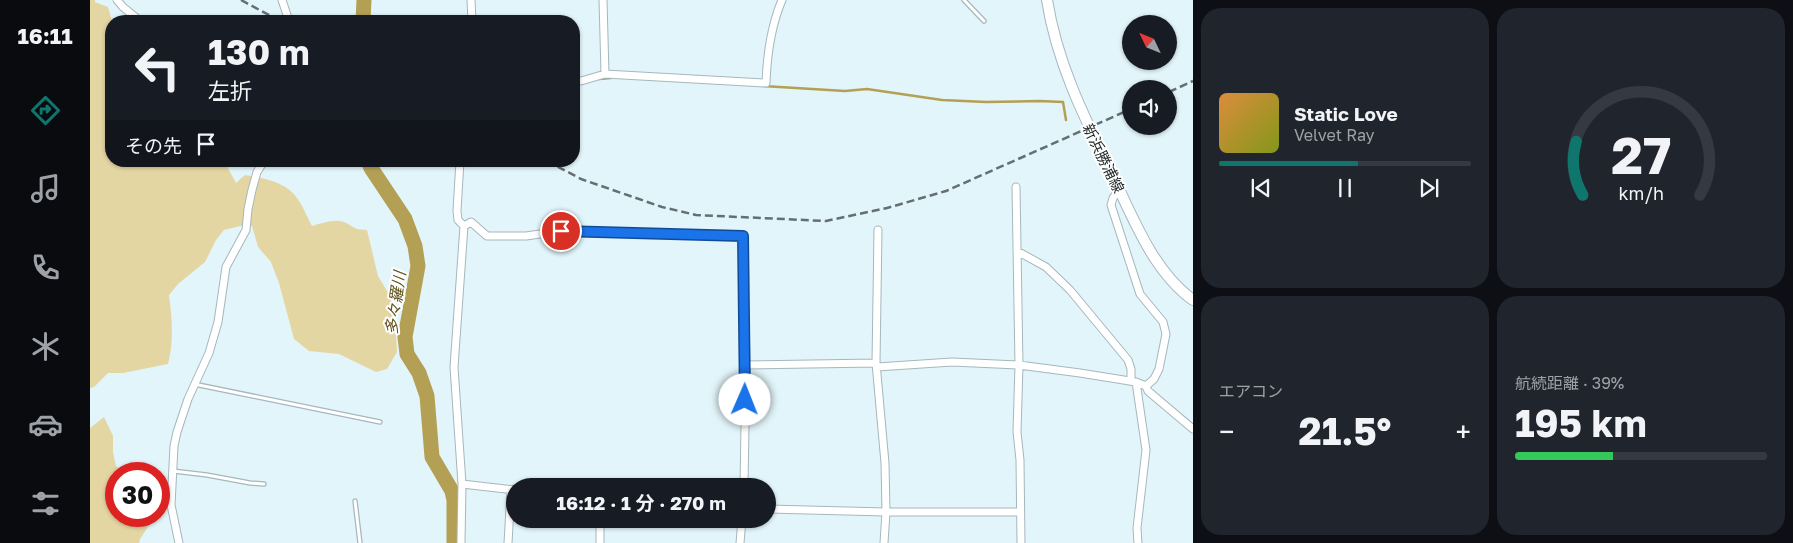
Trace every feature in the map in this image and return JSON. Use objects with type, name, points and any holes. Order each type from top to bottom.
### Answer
[{"type":"main road","name":"新浜勝浦線","points":[[1047,0],[1051,27],[1070,86],[1120,190],[1150,250],[1164,272],[1182,292],[1193,300]]},
{"type":"street","points":[[117,0],[133,15]]},
{"type":"street","points":[[282,0],[287,15]]},
{"type":"street","points":[[471,0],[472,15]]},
{"type":"street","points":[[603,0],[605,74]]},
{"type":"street","points":[[580,81],[605,74],[766,83],[767,56],[777,12],[782,0]]},
{"type":"street","points":[[179,543],[171,505],[172,471],[177,432],[194,384],[209,352],[218,322],[226,267],[246,230],[252,190],[260,167]]},
{"type":"street","points":[[460,167],[456,211],[458,220],[464,226],[454,367],[462,484],[461,543]]},
{"type":"street","points":[[1016,187],[1019,365],[1017,432],[1020,460],[1021,543]]},
{"type":"street","points":[[1120,190],[1113,198],[1111,204],[1131,269],[1140,294],[1163,322],[1166,334],[1159,369],[1154,379],[1146,386]]},
{"type":"street","points":[[464,226],[471,222],[487,236],[526,236],[561,231],[743,236],[746,365],[744,478]]},
{"type":"street","points":[[878,230],[876,365],[885,462],[886,512],[884,543]]},
{"type":"street","points":[[1017,251],[1046,268],[1070,290],[1128,360],[1134,382],[1146,450],[1137,528],[1138,543]]},
{"type":"street","points":[[746,365],[876,365],[952,362],[1019,365],[1134,382],[1146,386],[1148,391],[1193,429]]},
{"type":"street","points":[[462,484],[506,489]]},
{"type":"street","points":[[776,509],[886,512],[1020,512]]},
{"type":"street","points":[[508,543],[509,528]]},
{"type":"street","points":[[600,528],[600,543]]},
{"type":"street","points":[[740,543],[741,528]]},
{"type":"lane","points":[[964,0],[984,21]]},
{"type":"lane","points":[[194,384],[380,422]]},
{"type":"lane","points":[[172,471],[264,484]]},
{"type":"lane","points":[[355,501],[360,543]]},
{"type":"shaded area","points":[[90,0],[95,0],[95,2],[108,7],[110,15],[105,15],[105,167],[227,167],[236,183],[245,175],[266,179],[287,188],[299,201],[312,226],[330,221],[340,221],[357,229],[367,230],[378,276],[390,296],[395,315],[397,352],[387,369],[376,372],[339,354],[309,351],[294,339],[279,283],[271,262],[258,247],[252,226],[240,226],[224,230],[216,240],[205,262],[178,284],[169,295],[172,330],[168,364],[123,373],[108,373],[94,387],[90,388]]},
{"type":"shaded area","points":[[104,417],[113,436],[115,462],[105,462],[105,527],[148,527],[139,543],[90,543],[90,428]]},
{"type":"waterway","name":"多々羅川","points":[[363,15],[364,0]]},
{"type":"waterway","points":[[599,79],[611,78]]},
{"type":"waterway","points":[[763,86],[845,91],[867,89],[942,100],[1063,102],[1066,120]]},
{"type":"waterway","name":"多々羅川","points":[[371,167],[405,219],[415,246],[418,266],[405,337],[407,354],[419,373],[427,396],[432,457],[452,491],[454,500],[454,543]]},
{"type":"railway","points":[[241,0],[269,15]]},
{"type":"railway","points":[[1177,88],[1193,81]]},
{"type":"railway","points":[[558,167],[581,179],[662,207],[696,215],[826,221],[887,208],[946,191],[1122,113]]},
{"type":"route","points":[[561,231],[743,236],[745,400]]}]
